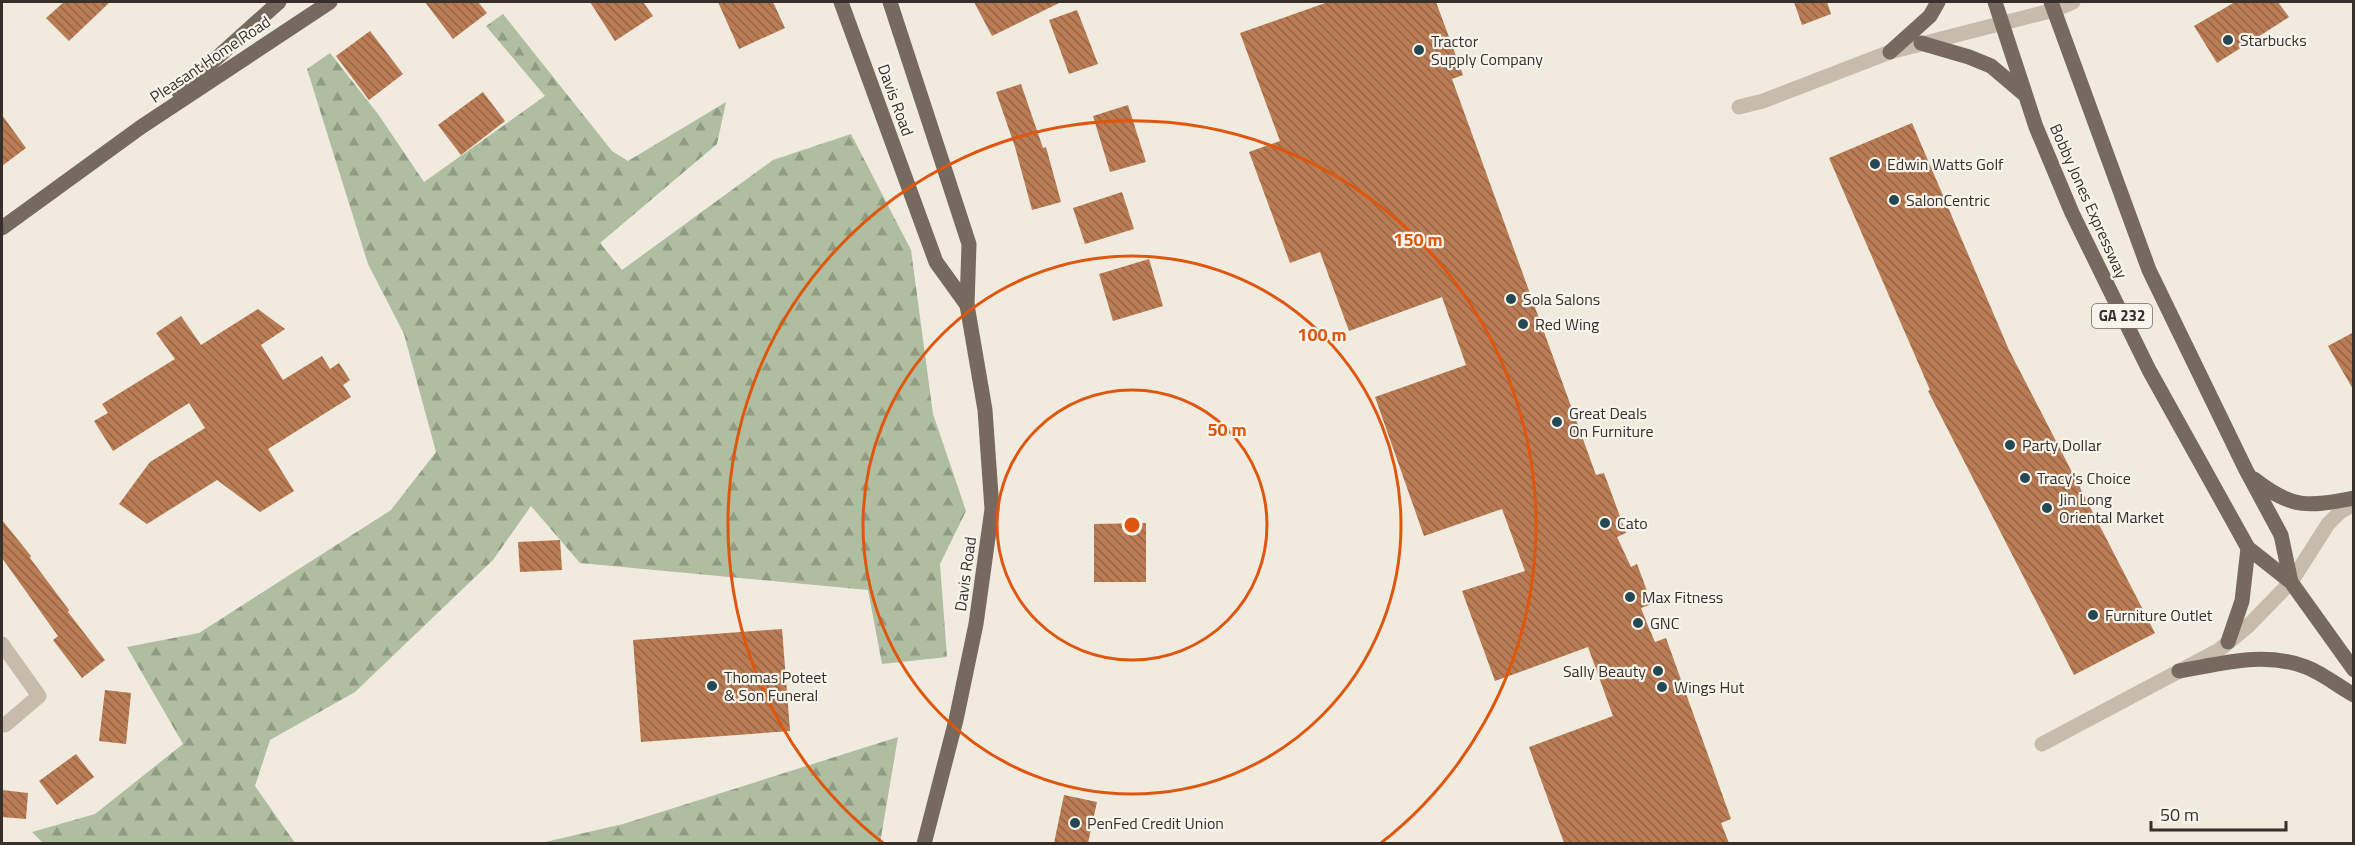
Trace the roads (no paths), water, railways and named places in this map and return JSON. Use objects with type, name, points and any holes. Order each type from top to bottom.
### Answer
[{"type":"main road","name":"Pleasant Home Road","points":[[141,127],[279,2]]},
{"type":"main road","name":"Pleasant Home Road","points":[[2,228],[141,127],[328,2]]},
{"type":"main road","name":"Davis Road","points":[[841,2],[936,262],[967,305]]},
{"type":"main road","name":"Davis Road","points":[[890,2],[969,244],[967,305],[985,410],[992,509],[976,624],[956,720],[924,843]]},
{"type":"main road","points":[[1890,52],[1930,16],[1938,2]]},
{"type":"main road","name":"Bobby Jones Expressway","points":[[1995,2],[2036,127],[2072,213],[2149,370],[2248,548],[2291,582],[2354,670]]},
{"type":"main road","name":"Bobby Jones Expressway","points":[[2052,5],[2149,270],[2248,475],[2281,535],[2291,582]]},
{"type":"main road","points":[[1921,44],[1970,57],[1991,66],[2025,94]]},
{"type":"main road","points":[[2248,475],[2282,500],[2300,505],[2354,498]]},
{"type":"main road","points":[[2228,642],[2242,601],[2248,548]]},
{"type":"main road","points":[[2179,671],[2258,658],[2281,660],[2307,667],[2354,695]]},
{"type":"street","points":[[1739,107],[1763,101],[1890,52],[2052,5],[2073,2]]},
{"type":"street","points":[[2042,744],[2219,650],[2247,627],[2291,582],[2328,525],[2340,512],[2354,504]]},
{"type":"street","points":[[2,644],[39,696],[5,724]]},
{"type":"place","name":"Starbucks","points":[[2228,40]]},
{"type":"place","name":"Tractor Supply Company","points":[[1419,50]]},
{"type":"place","name":"Edwin Watts Golf","points":[[1875,164]]},
{"type":"place","name":"SalonCentric","points":[[1894,200]]},
{"type":"place","name":"Sola Salons","points":[[1511,299]]},
{"type":"place","name":"Red Wing","points":[[1523,324]]},
{"type":"place","name":"Great Deals On Furniture","points":[[1557,422]]},
{"type":"place","name":"Party Dollar","points":[[2010,445]]},
{"type":"place","name":"Tracy's Choice","points":[[2025,478]]},
{"type":"place","name":"Jin Long Oriental Market","points":[[2047,508]]},
{"type":"place","name":"Cato","points":[[1605,523]]},
{"type":"place","name":"Max Fitness","points":[[1630,597]]},
{"type":"place","name":"Furniture Outlet","points":[[2093,615]]},
{"type":"place","name":"GNC","points":[[1638,623]]},
{"type":"place","name":"Sally Beauty","points":[[1658,671]]},
{"type":"place","name":"Thomas Poteet & Son Funeral","points":[[712,686]]},
{"type":"place","name":"Wings Hut","points":[[1662,687]]},
{"type":"place","name":"PenFed Credit Union","points":[[1075,823]]}]
